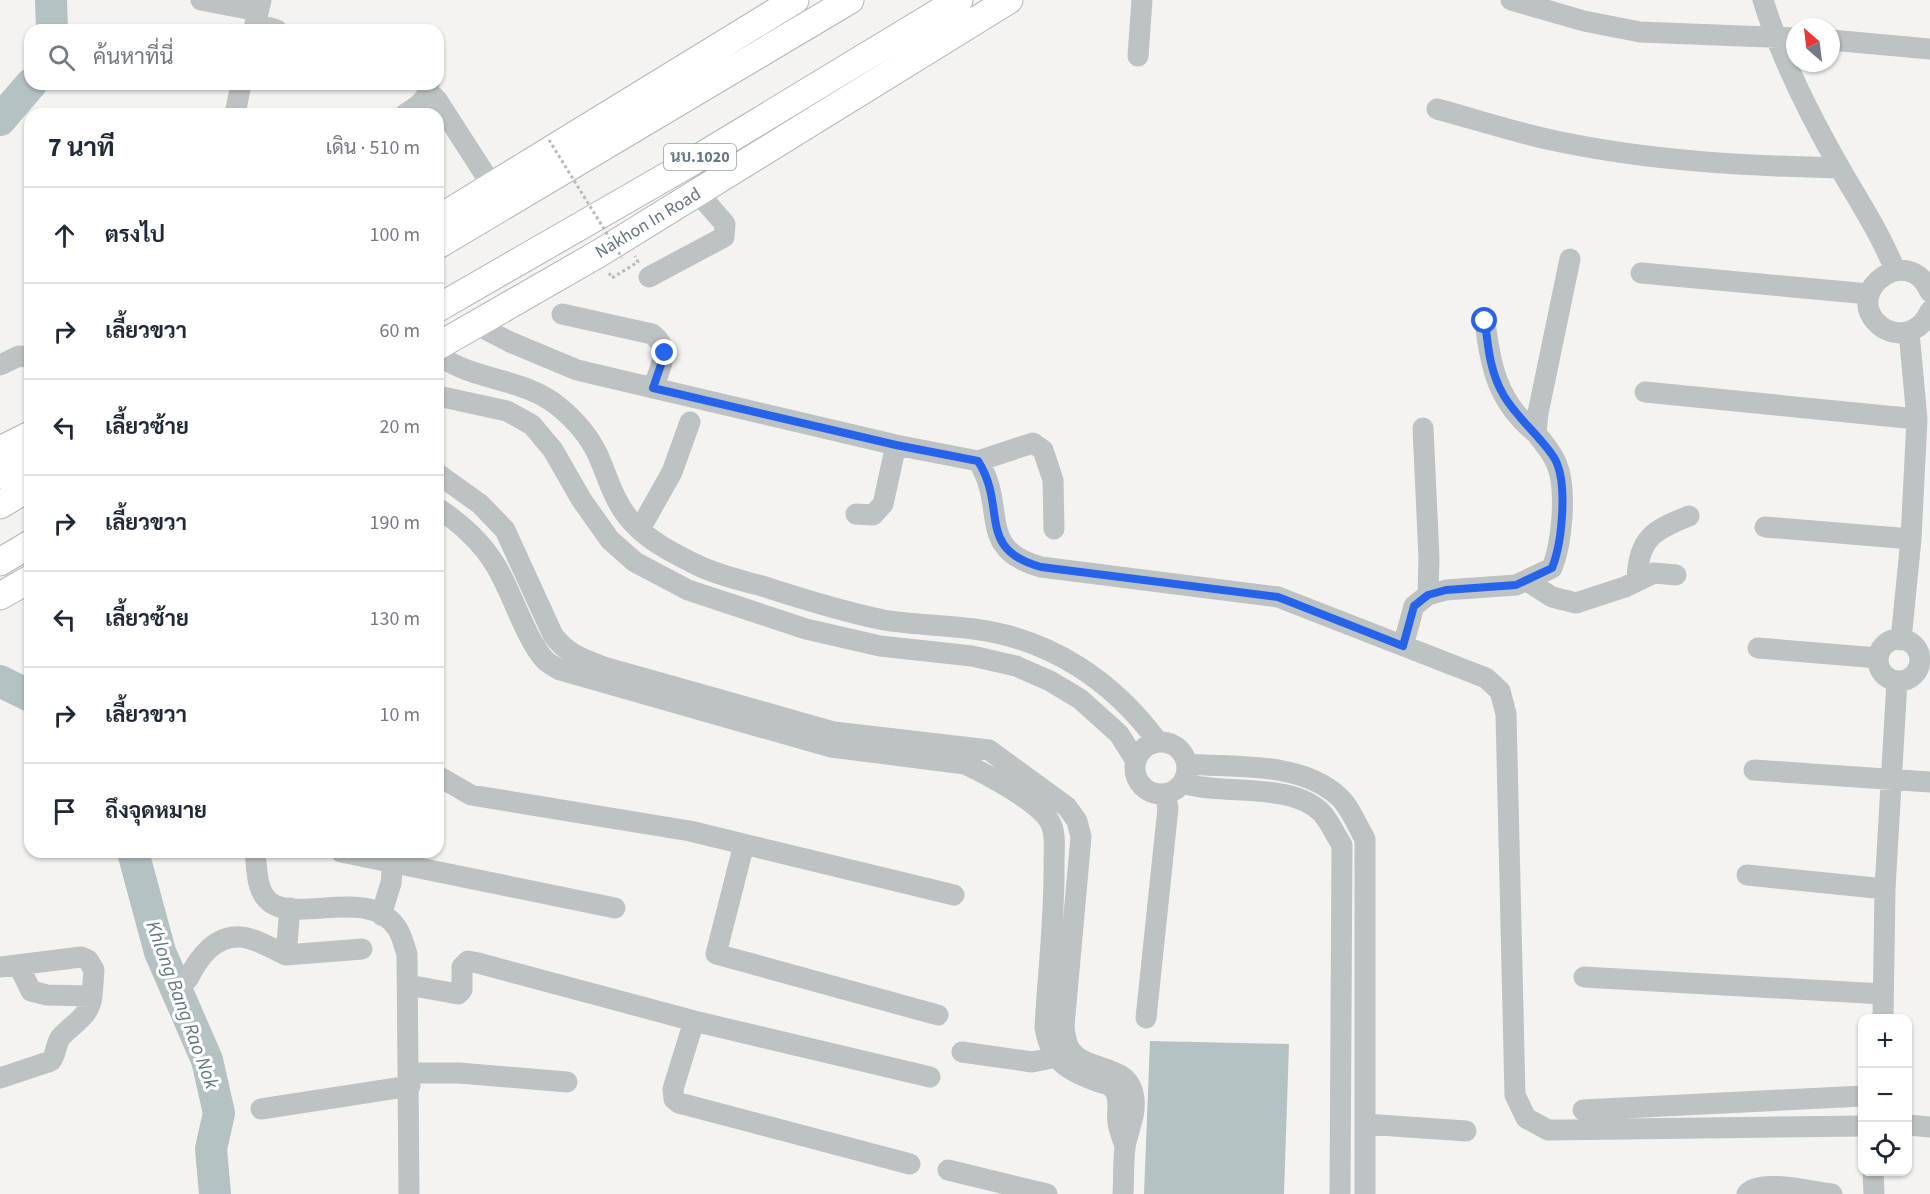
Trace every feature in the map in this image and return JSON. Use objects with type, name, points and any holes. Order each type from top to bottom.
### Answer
[{"type":"main road","points":[[444,216],[795,0]]},
{"type":"main road","points":[[444,241],[850,0]]},
{"type":"main road","name":"Nakhon In Road","points":[[444,305],[695,160],[959,0]]},
{"type":"main road","name":"Nakhon In Road","points":[[444,342],[598,254],[1009,0]]},
{"type":"main road","points":[[0,450],[24,438]]},
{"type":"main road","points":[[0,475],[24,461]]},
{"type":"main road","points":[[0,505],[24,491]]},
{"type":"main road","points":[[0,562],[24,548]]},
{"type":"main road","points":[[0,596],[24,582]]},
{"type":"main road","points":[[0,613],[24,600]]},
{"type":"street","points":[[201,0],[257,16]]},
{"type":"street","points":[[1138,56],[1142,0]]},
{"type":"street","points":[[1511,0],[1584,21],[1640,32],[1785,38]]},
{"type":"street","points":[[1763,0],[1785,38],[1840,168],[1886,246],[1895,270]]},
{"type":"street","points":[[1840,41],[1930,49]]},
{"type":"street","points":[[236,108],[240,90]]},
{"type":"street","points":[[416,108],[428,90]]},
{"type":"street","points":[[430,90],[442,108]]},
{"type":"street","points":[[1437,109],[1560,142],[1606,150],[1695,160],[1840,168]]},
{"type":"street","points":[[444,111],[493,187]]},
{"type":"street","points":[[649,277],[724,237],[725,224],[697,192]]},
{"type":"street","points":[[1536,433],[1538,413],[1570,259]]},
{"type":"street","points":[[1930,292],[1924,280],[1915,274],[1895,270],[1879,278],[1869,294],[1869,307],[1874,320],[1884,329],[1896,333],[1909,332],[1922,325],[1930,311]]},
{"type":"street","points":[[1641,273],[1869,294]]},
{"type":"street","points":[[562,314],[652,334],[660,340],[665,353],[653,388]]},
{"type":"street","points":[[1403,646],[1414,606],[1428,595],[1446,590],[1516,585],[1527,581],[1552,568],[1560,543],[1558,467],[1536,433],[1515,413],[1492,369],[1485,321]]},
{"type":"street","points":[[475,324],[510,342],[577,370],[896,445],[978,461],[1033,443],[1043,450],[1053,480],[1054,529]]},
{"type":"street","points":[[1901,639],[1911,539],[1917,419],[1909,332]]},
{"type":"street","points":[[0,365],[19,356],[24,356]]},
{"type":"street","points":[[444,358],[465,370],[535,392],[556,404],[573,420],[597,454],[608,483],[632,523],[651,539],[699,566],[813,602],[885,620],[977,629],[1024,640],[1062,656],[1097,677],[1137,714],[1158,742]]},
{"type":"street","points":[[484,406],[497,381]]},
{"type":"street","points":[[1645,392],[1917,419]]},
{"type":"street","points":[[444,397],[507,411],[532,424],[553,450],[581,499],[610,540],[635,562],[688,591],[806,628],[880,646],[972,656],[1016,666],[1050,681],[1080,699],[1119,734],[1136,761],[1139,781],[1145,789],[1178,780],[1280,770],[1311,778],[1340,796],[1365,839],[1365,1194]]},
{"type":"street","points":[[640,529],[672,472],[690,422]]},
{"type":"street","points":[[1423,428],[1429,558],[1428,595]]},
{"type":"street","points":[[856,514],[873,515],[883,504],[896,445]]},
{"type":"street","points":[[978,461],[991,486],[999,538],[1007,551],[1023,562],[1041,567],[1278,597],[1486,678],[1500,691],[1506,714],[1515,1095],[1526,1118],[1548,1130],[1858,1126]]},
{"type":"street","points":[[444,478],[480,504],[505,530],[553,635],[565,650],[601,675]]},
{"type":"street","points":[[581,499],[608,483]]},
{"type":"street","points":[[444,508],[462,491]]},
{"type":"street","points":[[444,511],[465,527],[497,567],[544,660],[560,670],[601,675],[834,732],[887,748],[965,764],[984,772],[1039,810],[1051,824],[1054,889],[1044,1027],[1047,1045],[1063,1055],[1119,1072],[1128,1082],[1134,1098],[1134,1123],[1125,1146],[1123,1194]]},
{"type":"street","points":[[1637,580],[1643,543],[1663,526],[1689,516]]},
{"type":"street","points":[[1765,527],[1911,539]]},
{"type":"street","points":[[1527,581],[1552,597],[1576,603],[1624,587],[1654,573],[1676,575]]},
{"type":"street","points":[[716,601],[725,575]]},
{"type":"street","points":[[1901,639],[1915,647],[1925,663],[1912,676],[1896,681],[1882,674],[1878,658],[1886,644],[1901,639]]},
{"type":"street","points":[[1016,666],[1024,640]]},
{"type":"street","points":[[1758,648],[1878,658]]},
{"type":"street","points":[[1883,1014],[1889,778],[1896,681]]},
{"type":"street","points":[[1136,761],[1148,745],[1168,742],[1177,747],[1178,780],[1168,808],[1146,1018]]},
{"type":"street","points":[[887,748],[988,750],[1067,807],[1077,821],[1081,837],[1064,1026],[1066,1042],[1063,1055]]},
{"type":"street","points":[[1754,770],[1930,782]]},
{"type":"street","points":[[444,779],[471,795],[690,831],[954,895]]},
{"type":"street","points":[[1178,780],[1199,788],[1276,793],[1301,800],[1322,813],[1342,845],[1341,1194]]},
{"type":"street","points":[[744,844],[716,954],[938,1015]]},
{"type":"street","points":[[256,858],[258,878],[265,896],[276,906],[290,908],[360,907],[381,915],[397,927],[407,954],[410,1080],[409,1194]]},
{"type":"street","points":[[372,858],[615,908]]},
{"type":"street","points":[[381,915],[391,883],[393,862]]},
{"type":"street","points":[[1747,875],[1885,889]]},
{"type":"street","points":[[1054,889],[1076,893]]},
{"type":"street","points":[[286,955],[290,908]]},
{"type":"street","points":[[188,979],[196,961],[209,948],[226,940],[241,937],[286,955],[362,949]]},
{"type":"street","points":[[0,1078],[51,1061],[56,1054],[58,1041],[83,1018],[92,996],[94,970],[88,960],[81,957],[10,967]]},
{"type":"street","points":[[408,985],[458,994],[462,990],[462,967],[468,961],[694,1021],[930,1077]]},
{"type":"street","points":[[10,967],[38,994],[92,996]]},
{"type":"street","points":[[1584,977],[1883,994]]},
{"type":"street","points":[[694,1021],[672,1089],[674,1099],[679,1103],[910,1164]]},
{"type":"street","points":[[1343,1031],[1366,1031]]},
{"type":"street","points":[[962,1052],[1032,1062],[1063,1055]]},
{"type":"street","points":[[261,1109],[410,1080],[470,1074],[567,1082]]},
{"type":"street","points":[[1582,1110],[1858,1096]]},
{"type":"street","points":[[1365,1124],[1466,1131]]},
{"type":"street","points":[[1912,1125],[1930,1127]]},
{"type":"street","points":[[948,1170],[1047,1194]]},
{"type":"street","points":[[1874,1176],[1874,1194]]},
{"type":"street","points":[[1747,1194],[1750,1190],[1764,1185],[1832,1194]]},
{"type":"path","points":[[549,140],[622,258]]},
{"type":"shaded area","points":[[1150,1041],[1289,1044],[1284,1194],[1144,1194]]},
{"type":"waterway","name":"Khlong Bang Rao Nok","points":[[51,0],[52,24]]},
{"type":"waterway","name":"Khlong Bang Rao Nok","points":[[0,120],[26,90]]},
{"type":"waterway","name":"Khlong Bang Rao Nok","points":[[0,681],[24,693]]},
{"type":"waterway","name":"Khlong Bang Rao Nok","points":[[135,858],[160,952],[207,1060],[219,1113],[211,1149],[215,1194]]},
{"type":"route","points":[[665,353],[653,388],[896,445],[967,457],[978,461],[991,486],[999,538],[1007,551],[1023,562],[1041,567],[1278,597],[1403,646],[1414,606],[1419,600],[1446,590],[1516,585],[1552,568],[1558,552],[1560,477],[1558,467],[1555,458],[1536,433],[1523,423],[1503,394],[1490,362],[1485,321]]}]
